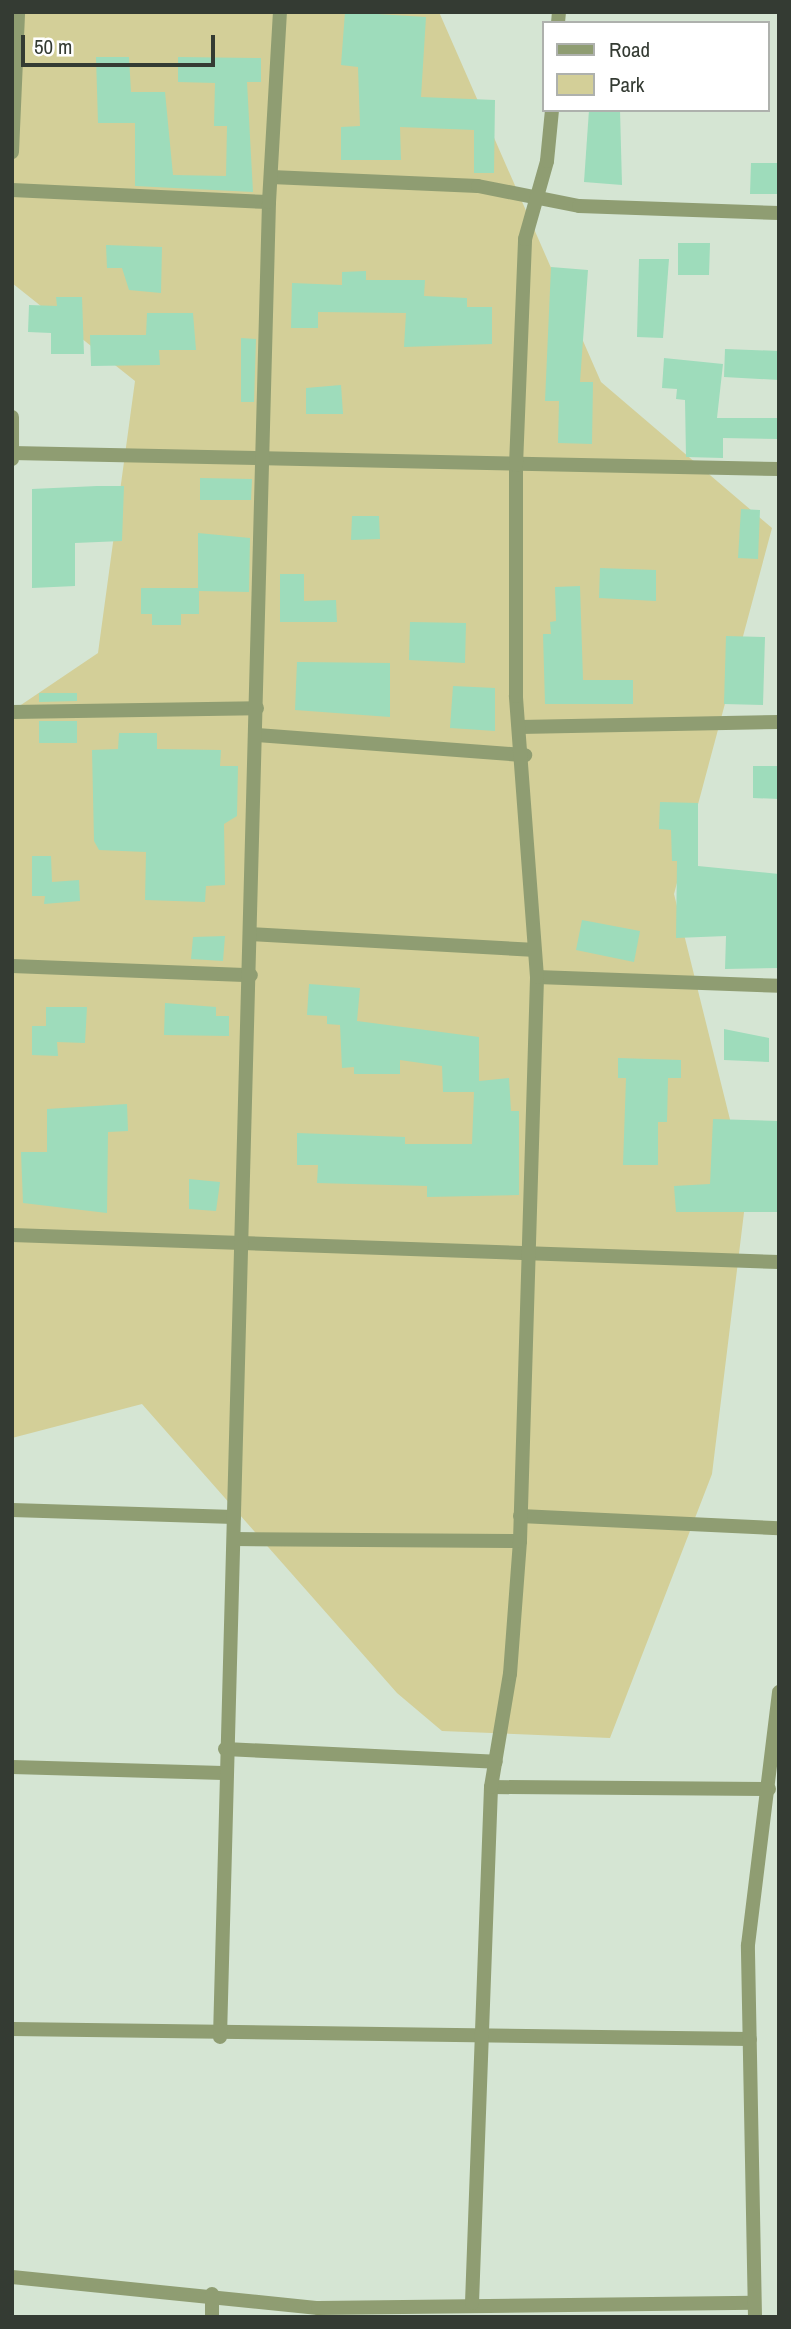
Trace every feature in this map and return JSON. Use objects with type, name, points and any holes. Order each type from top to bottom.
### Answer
[{"type":"street","points":[[12,152],[18,12]]},
{"type":"street","points":[[220,2036],[223,1773],[234,1539],[251,975],[269,202],[280,12]]},
{"type":"street","points":[[472,2303],[491,1787],[520,1541],[537,977],[532,950],[525,755],[520,727],[516,465],[525,239],[552,112]]},
{"type":"street","points":[[271,177],[478,186],[579,206],[779,213]]},
{"type":"street","points":[[12,190],[269,202]]},
{"type":"street","points":[[12,417],[12,459]]},
{"type":"street","points":[[12,453],[779,469]]},
{"type":"street","points":[[12,712],[257,708]]},
{"type":"street","points":[[520,727],[779,722]]},
{"type":"street","points":[[257,735],[525,755]]},
{"type":"street","points":[[250,933],[532,950]]},
{"type":"street","points":[[12,966],[251,975]]},
{"type":"street","points":[[537,977],[779,986]]},
{"type":"street","points":[[12,1235],[242,1246],[530,1251],[779,1262]]},
{"type":"street","points":[[12,1510],[234,1517]]},
{"type":"street","points":[[520,1516],[779,1528]]},
{"type":"street","points":[[234,1539],[520,1541]]},
{"type":"street","points":[[12,2277],[212,2294],[318,2308],[491,2301],[755,2310],[750,2039],[752,1876],[769,1789],[779,1692]]},
{"type":"street","points":[[225,1749],[496,1762]]},
{"type":"street","points":[[12,1768],[223,1773]]},
{"type":"street","points":[[491,1787],[769,1789]]},
{"type":"street","points":[[12,2029],[220,2036],[750,2039]]},
{"type":"street","points":[[212,2294],[212,2317]]},
{"type":"street","points":[[490,2317],[491,2301]]},
{"type":"green space","points":[[12,12],[439,12],[601,382],[772,528],[674,894],[747,1188],[712,1474],[610,1738],[442,1731],[397,1693],[142,1404],[12,1438],[12,711],[98,653],[135,381],[12,283]]},
{"type":"building","points":[[345,12],[426,17],[421,97],[495,100],[494,173],[474,173],[474,130],[400,127],[401,160],[341,160],[341,127],[360,126],[358,67],[341,65]]},
{"type":"building","points":[[96,57],[129,57],[131,92],[165,92],[173,175],[226,176],[227,126],[214,126],[215,83],[178,82],[178,57],[261,58],[261,82],[247,82],[253,192],[135,186],[135,123],[98,123]]},
{"type":"building","points":[[589,112],[620,112],[622,185],[584,182]]},
{"type":"building","points":[[751,163],[779,163],[779,194],[750,194]]},
{"type":"building","points":[[678,243],[710,243],[709,275],[678,275]]},
{"type":"building","points":[[106,245],[162,247],[161,293],[129,290],[122,268],[107,268]]},
{"type":"building","points":[[639,259],[669,259],[663,338],[637,337]]},
{"type":"building","points":[[551,267],[588,270],[580,382],[593,382],[592,444],[558,443],[559,401],[545,401]]},
{"type":"building","points":[[366,271],[366,280],[425,280],[424,296],[467,298],[467,307],[492,307],[492,344],[404,347],[406,313],[318,312],[318,328],[291,328],[292,283],[342,285],[342,272]]},
{"type":"building","points":[[56,297],[82,297],[84,354],[51,354],[51,333],[28,332],[29,305],[57,306]]},
{"type":"building","points":[[147,313],[193,313],[196,350],[159,350],[160,365],[91,366],[90,335],[146,335]]},
{"type":"building","points":[[241,338],[256,339],[254,402],[241,402]]},
{"type":"building","points":[[725,349],[779,351],[779,380],[724,377]]},
{"type":"building","points":[[664,358],[723,364],[717,418],[779,418],[778,439],[723,438],[723,458],[686,457],[685,400],[676,399],[677,389],[662,388]]},
{"type":"building","points":[[341,385],[343,414],[306,414],[306,388]]},
{"type":"building","points":[[200,478],[252,479],[251,500],[200,500]]},
{"type":"building","points":[[124,486],[122,541],[75,543],[75,586],[32,588],[32,489]]},
{"type":"building","points":[[741,509],[760,510],[758,559],[738,558]]},
{"type":"building","points":[[352,516],[379,516],[380,539],[351,540]]},
{"type":"building","points":[[198,533],[250,538],[249,592],[199,591],[199,614],[181,614],[181,625],[152,625],[152,614],[141,614],[141,588],[198,588]]},
{"type":"building","points":[[600,568],[656,570],[656,601],[599,598]]},
{"type":"building","points":[[280,574],[304,574],[304,601],[336,600],[337,622],[280,622]]},
{"type":"building","points":[[580,586],[583,680],[633,680],[633,704],[545,704],[543,634],[551,634],[550,622],[556,621],[555,587]]},
{"type":"building","points":[[410,622],[466,623],[465,663],[409,660]]},
{"type":"building","points":[[726,636],[765,637],[763,705],[724,704]]},
{"type":"building","points":[[297,662],[390,663],[390,717],[295,710]]},
{"type":"building","points":[[453,686],[495,688],[495,731],[450,728]]},
{"type":"building","points":[[39,693],[77,693],[77,701],[39,702]]},
{"type":"building","points":[[39,721],[77,721],[77,743],[39,743]]},
{"type":"building","points":[[119,733],[157,733],[157,749],[221,750],[220,766],[238,766],[237,816],[224,824],[225,885],[206,886],[205,902],[145,900],[146,852],[99,850],[94,841],[92,750],[118,749]]},
{"type":"building","points":[[753,766],[779,766],[779,799],[753,798]]},
{"type":"building","points":[[660,802],[698,803],[698,866],[779,874],[779,968],[725,969],[726,936],[676,938],[677,861],[672,861],[671,830],[659,829]]},
{"type":"building","points":[[32,856],[51,856],[52,882],[79,880],[80,901],[44,904],[45,896],[32,896]]},
{"type":"building","points":[[582,920],[640,931],[634,962],[576,950]]},
{"type":"building","points":[[225,936],[223,961],[191,959],[193,937]]},
{"type":"building","points":[[309,984],[360,988],[357,1021],[479,1037],[479,1081],[509,1078],[511,1111],[519,1111],[519,1195],[427,1197],[427,1186],[317,1183],[318,1165],[297,1165],[297,1133],[405,1137],[405,1144],[472,1144],[474,1092],[443,1092],[442,1066],[400,1060],[400,1074],[354,1074],[354,1067],[342,1068],[340,1025],[327,1024],[327,1016],[307,1015]]},
{"type":"building","points":[[165,1003],[216,1007],[216,1016],[229,1016],[229,1036],[164,1035]]},
{"type":"building","points":[[46,1007],[87,1007],[85,1043],[57,1042],[58,1056],[32,1055],[32,1026],[46,1026]]},
{"type":"building","points":[[724,1029],[769,1038],[769,1062],[724,1060]]},
{"type":"building","points":[[618,1058],[681,1060],[681,1078],[668,1078],[667,1122],[658,1122],[658,1165],[623,1165],[626,1078],[618,1078]]},
{"type":"building","points":[[127,1104],[128,1131],[108,1132],[107,1213],[23,1203],[21,1152],[47,1152],[47,1109]]},
{"type":"building","points":[[713,1119],[779,1121],[779,1212],[676,1212],[674,1186],[710,1184]]},
{"type":"building","points":[[189,1179],[220,1182],[216,1211],[189,1209]]}]
